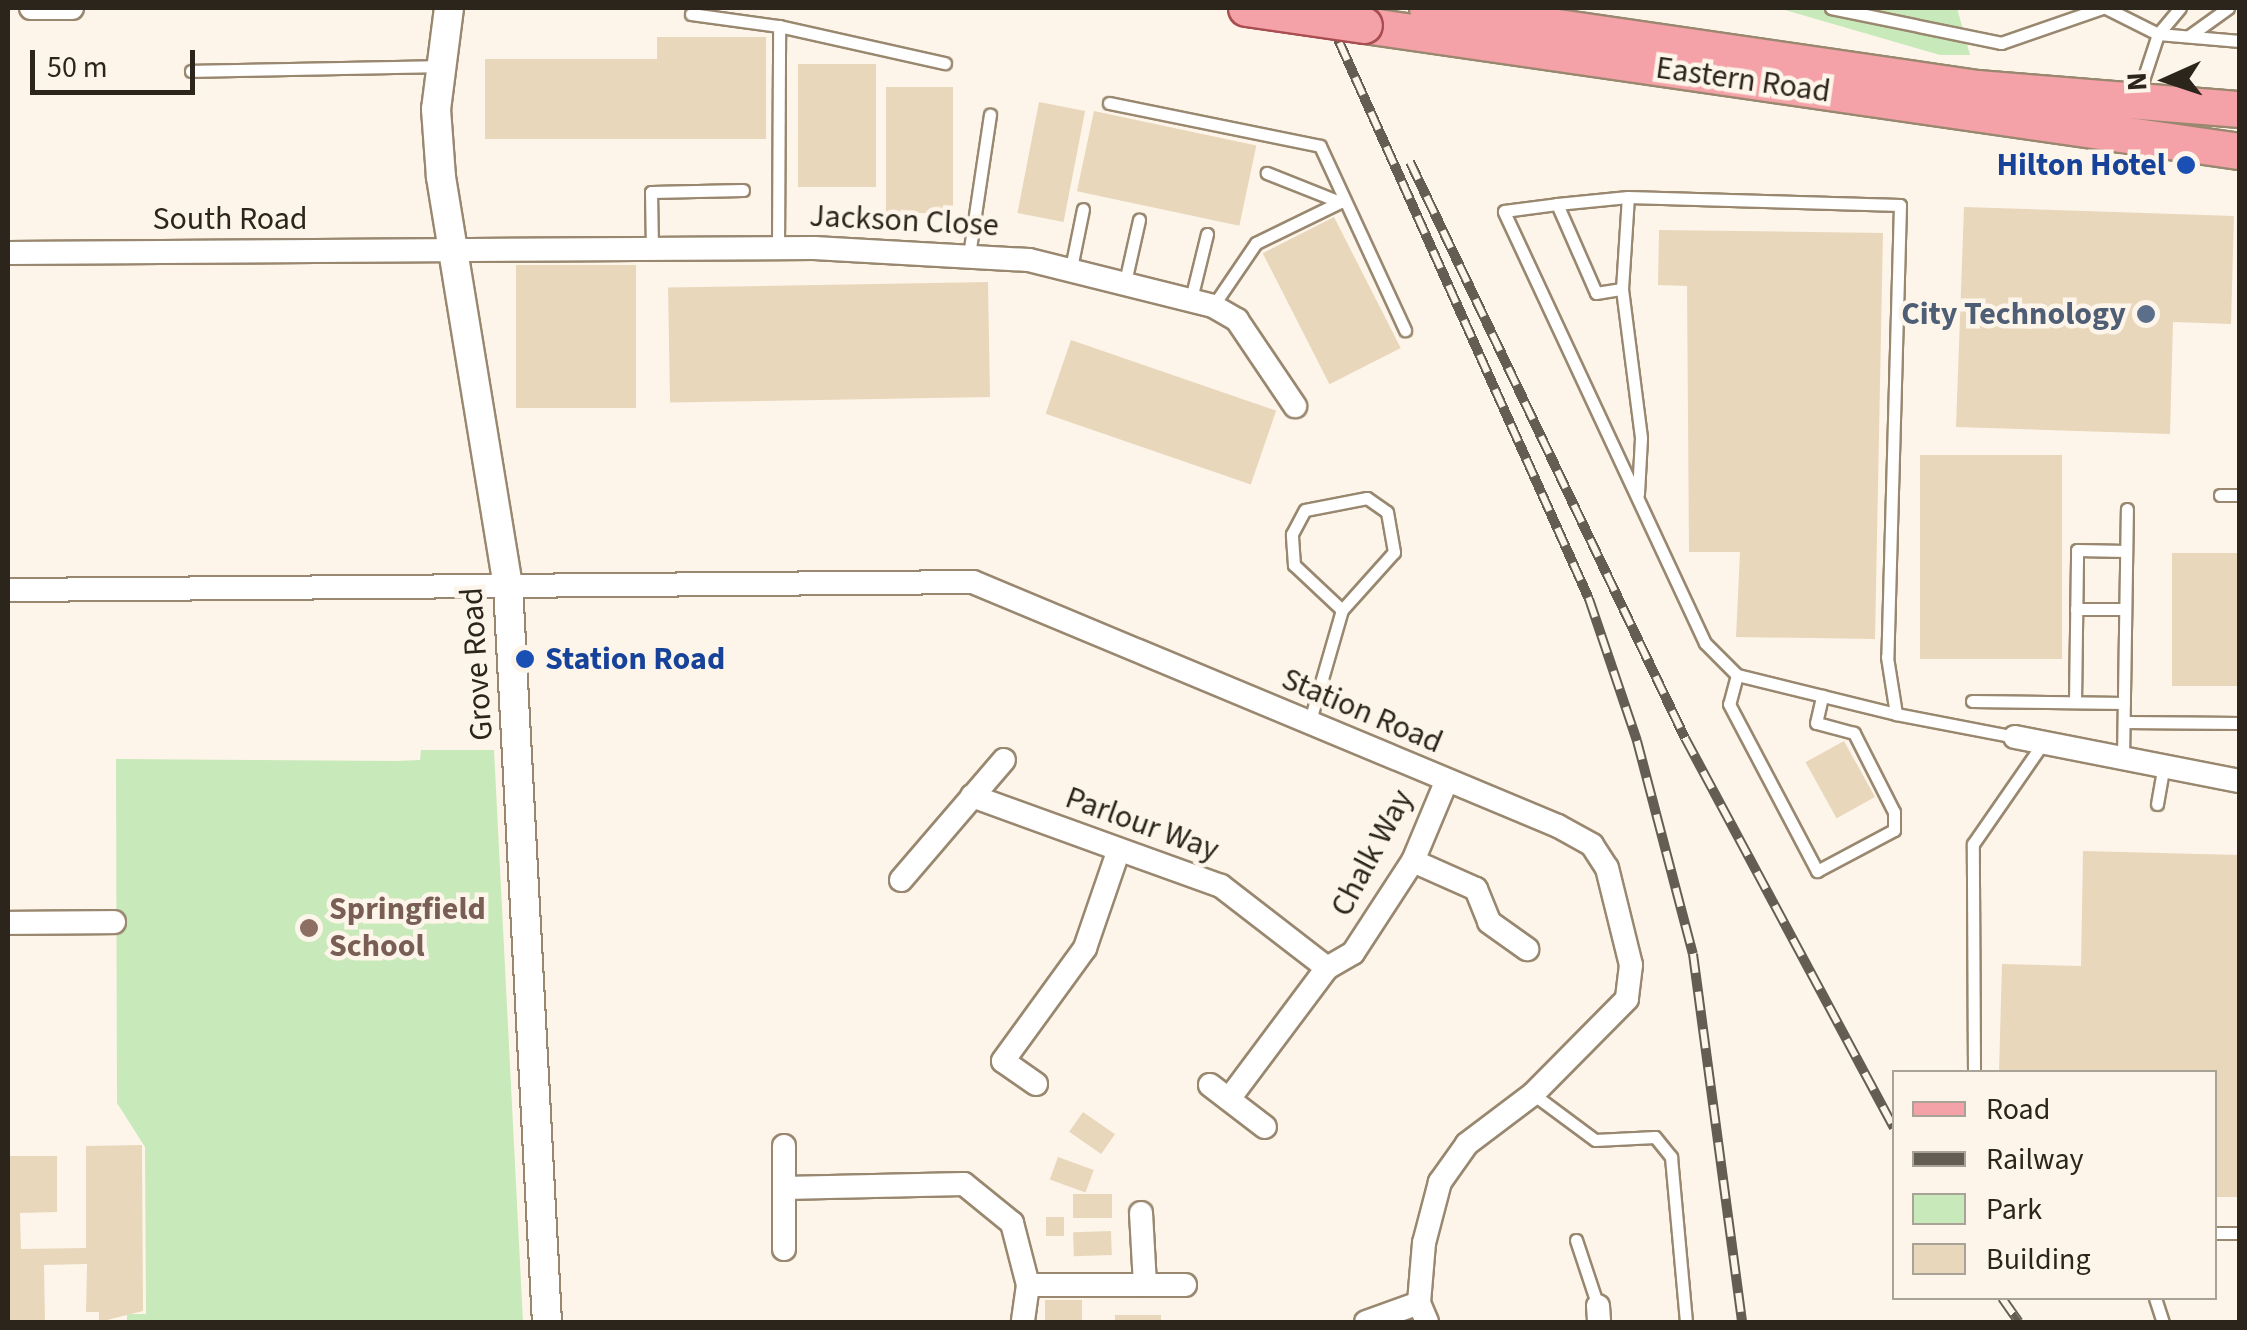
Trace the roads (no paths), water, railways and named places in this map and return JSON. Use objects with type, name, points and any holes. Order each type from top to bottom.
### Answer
[{"type":"main road","name":"Eastern Road","points":[[1246,8],[2240,151]]},
{"type":"main road","name":"Eastern Road","points":[[1427,8],[1977,88],[2240,109]]},
{"type":"street","points":[[31,8],[72,8]]},
{"type":"street","name":"Grove Road","points":[[450,8],[441,66],[438,143],[508,586],[547,1322]]},
{"type":"street","name":"Jackson Close","points":[[454,251],[778,249],[969,255],[1072,268],[1202,303],[1236,320],[1296,406]]},
{"type":"street","name":"South Road","points":[[8,253],[454,251]]},
{"type":"street","name":"Station Road","points":[[8,590],[973,582],[1558,826],[1592,844],[1607,868],[1631,965],[1627,999],[1533,1094],[1478,1135],[1440,1182],[1423,1313]]},
{"type":"street","points":[[2015,737],[2240,781]]},
{"type":"street","points":[[901,880],[1004,760]]},
{"type":"street","name":"Chalk Way","points":[[1327,968],[1354,953],[1412,860],[1446,782]]},
{"type":"street","name":"Parlour Way","points":[[972,796],[1118,852],[1221,886],[1327,968]]},
{"type":"street","points":[[1036,1084],[1003,1061],[1085,948],[1118,852]]},
{"type":"street","points":[[1412,860],[1476,889],[1489,922],[1526,949]]},
{"type":"street","points":[[8,922],[114,922]]},
{"type":"street","points":[[1229,1099],[1327,968]]},
{"type":"street","points":[[1210,1084],[1265,1126]]},
{"type":"street","points":[[784,1146],[784,1249]]},
{"type":"street","points":[[784,1188],[964,1184],[1012,1223],[1028,1285],[1023,1322]]},
{"type":"street","points":[[1141,1213],[1144,1285]]},
{"type":"street","points":[[1028,1285],[1185,1285]]},
{"type":"street","points":[[1366,1322],[1423,1313]]},
{"type":"lane","points":[[1830,8],[2001,43],[2104,8],[2158,34],[2240,41]]},
{"type":"lane","points":[[2168,8],[2136,100],[2143,123],[2182,144]]},
{"type":"lane","points":[[2158,34],[2180,8]]},
{"type":"lane","points":[[2189,36],[2228,8]]},
{"type":"lane","points":[[690,14],[779,26],[945,63]]},
{"type":"lane","points":[[778,249],[779,26]]},
{"type":"lane","points":[[192,70],[441,66]]},
{"type":"lane","points":[[1109,104],[1320,146],[1340,202],[1405,330]]},
{"type":"lane","points":[[969,255],[990,116]]},
{"type":"lane","points":[[1268,173],[1340,202]]},
{"type":"lane","points":[[652,249],[651,192],[743,190]]},
{"type":"lane","points":[[1628,198],[1622,289],[1640,438],[1638,498]]},
{"type":"lane","points":[[1896,714],[1887,656],[1900,204],[1628,198],[1504,210],[1705,643],[1738,675],[1896,714],[2015,737]]},
{"type":"lane","points":[[1202,303],[1256,243],[1340,202]]},
{"type":"lane","points":[[1556,204],[1596,294],[1622,289]]},
{"type":"lane","points":[[1072,268],[1084,209]]},
{"type":"lane","points":[[1125,282],[1140,220]]},
{"type":"lane","points":[[1202,303],[1208,234]]},
{"type":"lane","points":[[2220,495],[2240,495]]},
{"type":"lane","points":[[1310,724],[1342,610],[1394,552],[1387,512],[1367,498],[1305,510],[1292,534],[1294,565],[1342,610]]},
{"type":"lane","points":[[2123,758],[2127,509]]},
{"type":"lane","points":[[2075,702],[2077,550],[2126,551]]},
{"type":"lane","points":[[2076,608],[2126,610]]},
{"type":"lane","points":[[1738,675],[1728,704],[1817,871],[1894,830],[1894,812],[1854,733],[1816,723],[1822,696]]},
{"type":"lane","points":[[1972,701],[2124,703]]},
{"type":"lane","points":[[2124,722],[2240,723]]},
{"type":"lane","points":[[1974,1070],[1973,844],[2043,743]]},
{"type":"lane","points":[[2156,804],[2164,766]]},
{"type":"lane","points":[[1533,1094],[1596,1140],[1655,1137],[1671,1158],[1686,1322]]},
{"type":"lane","points":[[1576,1240],[1599,1314]]},
{"type":"railway","points":[[1324,8],[1589,599],[1637,741],[1693,954],[1742,1322]]},
{"type":"railway","points":[[1410,162],[1685,738],[1892,1123]]},
{"type":"railway","points":[[2003,1300],[2019,1322]]},
{"type":"place","name":"Hilton Hotel","points":[[2186,165]]},
{"type":"place","name":"City Technology","points":[[2146,314]]},
{"type":"place","name":"Station Road","points":[[525,659]]},
{"type":"place","name":"Springfield School","points":[[309,928]]}]
